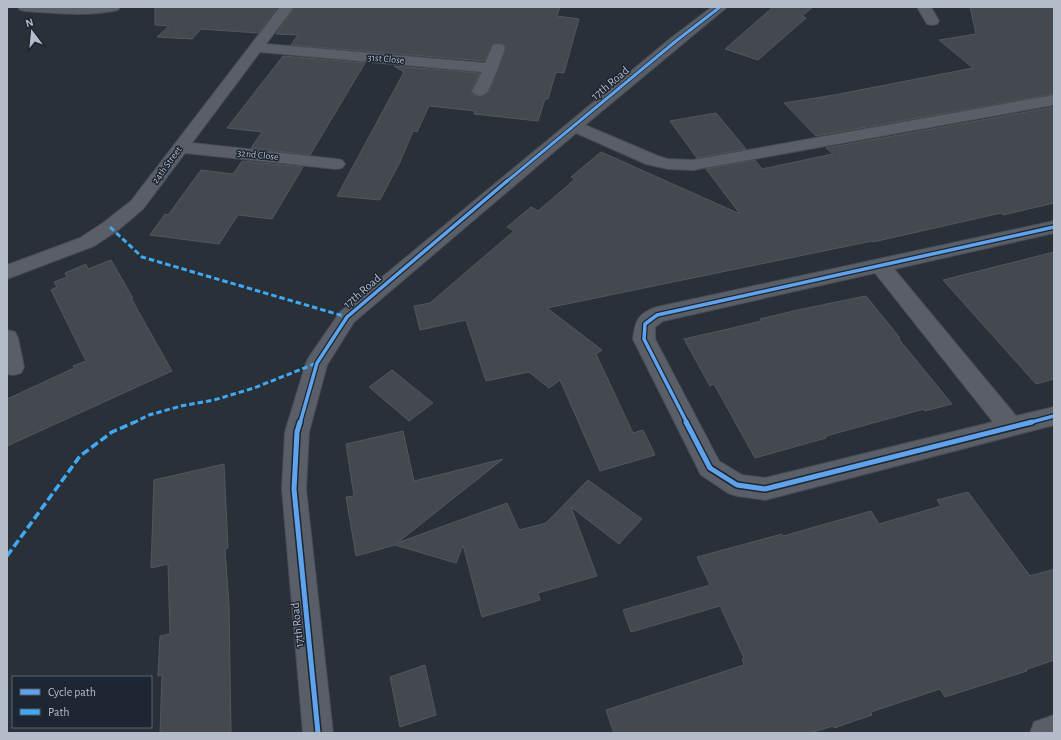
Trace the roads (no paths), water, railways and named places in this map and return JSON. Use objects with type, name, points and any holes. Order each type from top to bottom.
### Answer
[{"type":"street","points":[[25,7],[86,12],[113,7]]},
{"type":"street","name":"24th Street","points":[[7,272],[87,242],[110,227],[137,205],[287,7]]},
{"type":"street","name":"17th Road","points":[[318,733],[294,489],[298,432],[316,363],[347,317],[492,194],[720,7]]},
{"type":"street","points":[[924,7],[932,21]]},
{"type":"street","name":"31st Close","points":[[256,47],[491,68]]},
{"type":"street","points":[[480,91],[491,68],[498,48]]},
{"type":"street","points":[[574,126],[652,160],[668,164],[693,165],[1054,100]]},
{"type":"street","name":"32nd Close","points":[[180,147],[336,164]]},
{"type":"street","points":[[1054,227],[657,315],[646,324],[644,339],[710,468],[737,485],[765,489],[1054,416]]},
{"type":"street","points":[[880,266],[1011,427]]},
{"type":"street","points":[[7,338],[13,367]]},
{"type":"street","points":[[1045,733],[1054,730]]}]
